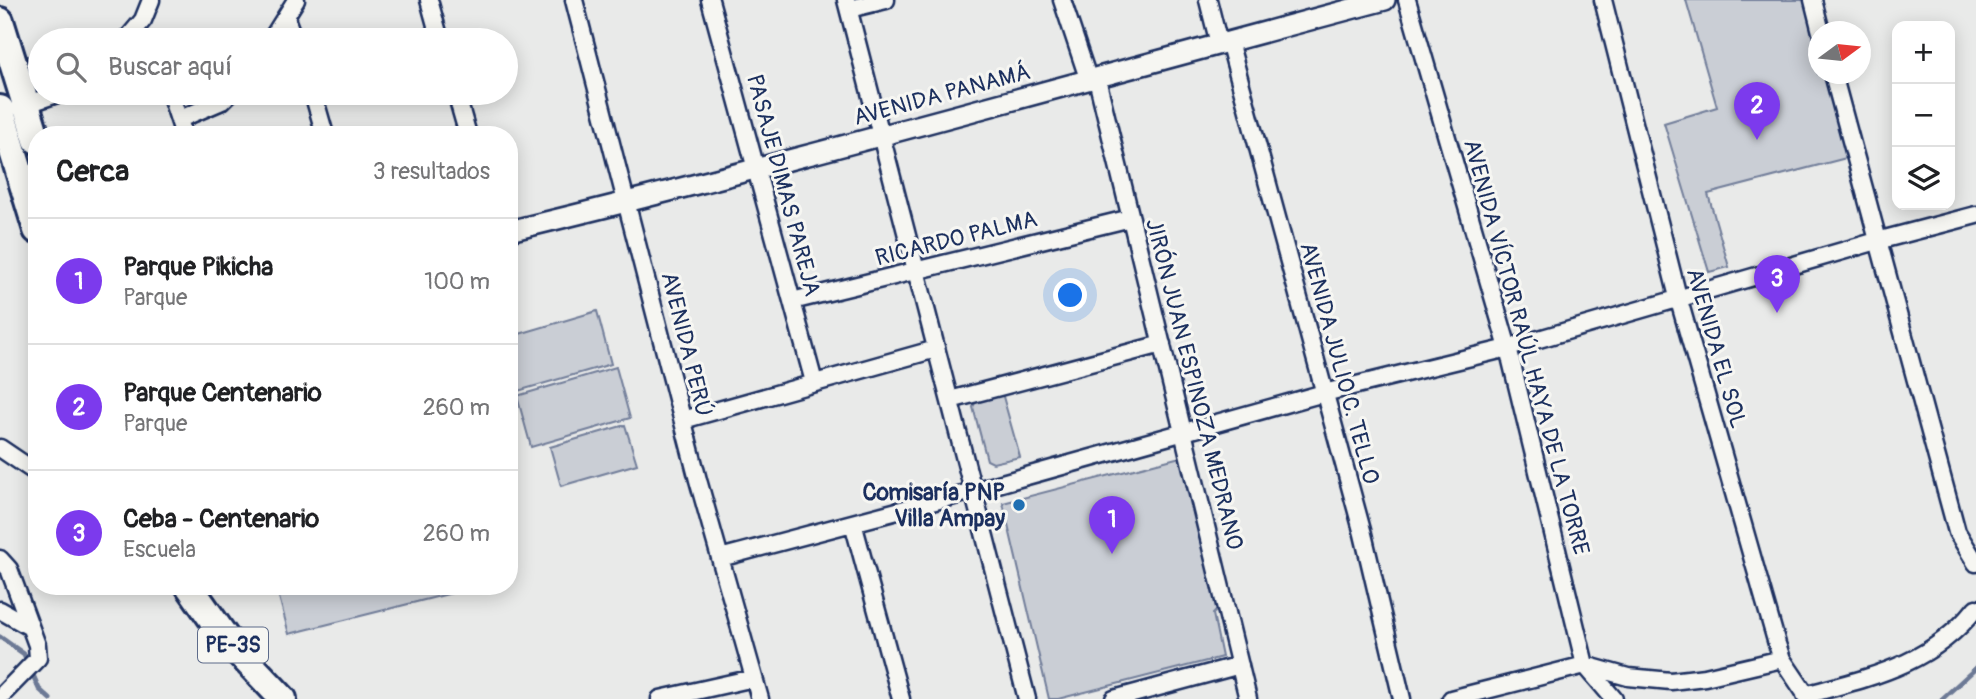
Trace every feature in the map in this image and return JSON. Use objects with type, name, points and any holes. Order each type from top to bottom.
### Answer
[{"type":"highway","points":[[0,21],[7,110],[28,194]]},
{"type":"highway","points":[[7,110],[28,131]]},
{"type":"highway","name":"PE-3S","points":[[195,595],[227,640],[283,699]]},
{"type":"street","points":[[138,28],[151,0]]},
{"type":"street","points":[[279,28],[296,0]]},
{"type":"street","points":[[429,0],[437,28]]},
{"type":"street","name":"AVENIDA PERÚ","points":[[574,0],[683,420],[760,699]]},
{"type":"street","name":"PASAJE DIMAS PAREJA","points":[[710,0],[814,382]]},
{"type":"street","points":[[886,0],[848,5],[1027,699]]},
{"type":"street","name":"JIRÓN JUAN ESPINOZA MEDRANO","points":[[1062,0],[1093,80],[1131,218],[1248,699]]},
{"type":"street","name":"AVENIDA JULIO C. TELLO","points":[[1208,0],[1224,42],[1289,257],[1363,534],[1402,699]]},
{"type":"street","name":"AVENIDA PANAMÁ","points":[[518,229],[757,169],[1385,0]]},
{"type":"street","name":"AVENIDA VÍCTOR RAÚL HAYA DE LA TORRE","points":[[1407,0],[1508,348],[1585,665],[1614,699]]},
{"type":"street","name":"AVENIDA EL SOL","points":[[1603,0],[1678,298],[1782,659],[1807,697]]},
{"type":"street","points":[[1813,0],[1818,21]]},
{"type":"street","points":[[286,18],[290,28]]},
{"type":"street","points":[[1836,84],[1957,532],[1976,563]]},
{"type":"street","points":[[7,110],[28,103]]},
{"type":"street","points":[[174,105],[182,126]]},
{"type":"street","points":[[184,126],[216,105]]},
{"type":"street","points":[[317,105],[323,126]]},
{"type":"street","points":[[459,105],[465,126]]},
{"type":"street","points":[[720,558],[1324,393],[1508,348],[1976,215]]},
{"type":"street","name":"RICARDO PALMA","points":[[792,301],[1131,218]]},
{"type":"street","points":[[950,400],[1162,344]]},
{"type":"street","points":[[683,420],[936,349]]},
{"type":"street","points":[[0,448],[28,468]]},
{"type":"street","points":[[853,523],[901,699]]},
{"type":"street","points":[[0,559],[9,569],[38,657],[0,697]]},
{"type":"street","points":[[1807,697],[1899,667],[1955,632],[1976,608]]},
{"type":"street","points":[[0,610],[30,627]]},
{"type":"street","points":[[1451,699],[1585,665],[1628,677],[1671,681],[1705,677],[1782,659]]},
{"type":"street","points":[[1114,699],[1240,665]]},
{"type":"street","points":[[660,699],[754,678]]},
{"type":"shaded area","points":[[1686,0],[1806,0],[1812,21],[1808,21],[1808,84],[1829,84],[1850,157],[1708,194],[1729,267],[1709,272],[1664,123],[1717,107]]},
{"type":"shaded area","points":[[597,311],[611,364],[518,391],[518,334]]},
{"type":"shaded area","points":[[616,367],[630,418],[531,447],[518,396]]},
{"type":"shaded area","points":[[1002,393],[1020,457],[993,463],[987,460],[973,407],[976,401]]},
{"type":"shaded area","points":[[625,425],[637,464],[561,486],[550,447]]},
{"type":"shaded area","points":[[1188,455],[1221,606],[1213,614],[1222,657],[1058,699],[1049,699],[1003,503]]},
{"type":"shaded area","points":[[278,595],[444,595],[289,634]]},
{"type":"waterway","points":[[0,637],[24,654],[39,689],[50,699]]},
{"type":"waterway","points":[[1942,699],[1976,668]]},
{"type":"place","name":"Parque Centenario","points":[[1757,140]]},
{"type":"place","name":"Ceba - Centenario","points":[[1777,313]]},
{"type":"place","name":"Comisaría PNP Villa Ampay","points":[[1019,505]]},
{"type":"place","name":"Parque Pikicha","points":[[1112,554]]}]
